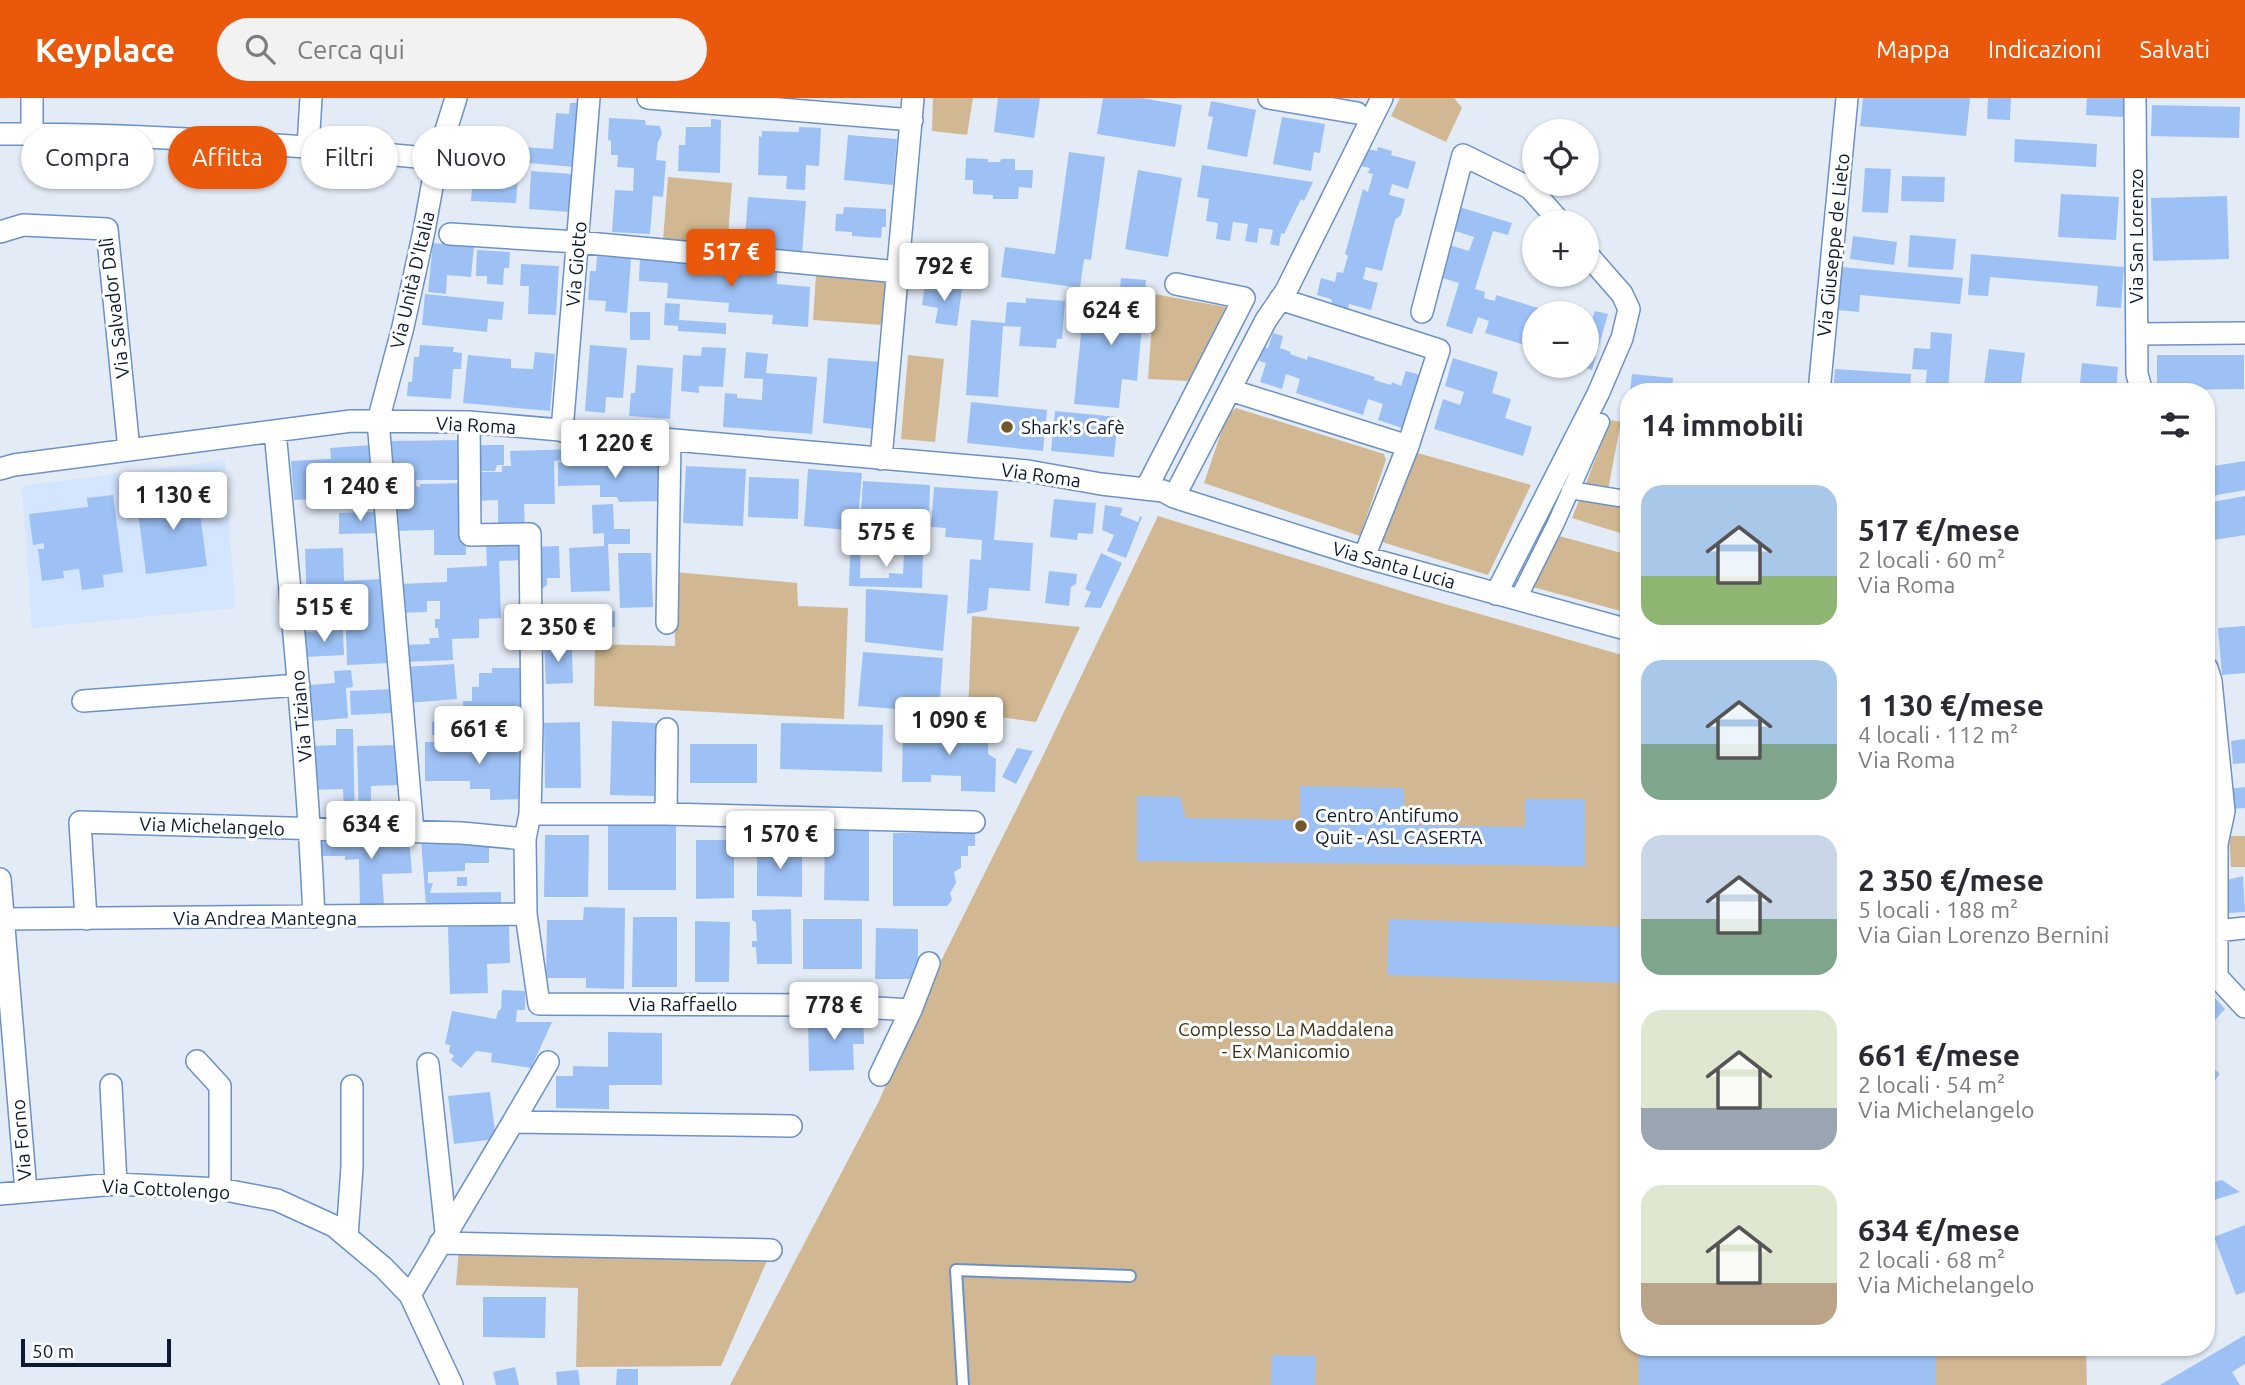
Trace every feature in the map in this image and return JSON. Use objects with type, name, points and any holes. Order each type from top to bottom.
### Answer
[{"type":"street","points":[[32,98],[32,126]]},
{"type":"street","points":[[309,126],[311,98]]},
{"type":"street","name":"Via Unità D'Italia","points":[[447,126],[456,98]]},
{"type":"street","name":"Via Giotto","points":[[562,431],[589,98]]},
{"type":"street","points":[[648,98],[912,120]]},
{"type":"street","points":[[881,459],[913,98]]},
{"type":"street","points":[[1269,98],[1357,113]]},
{"type":"street","points":[[1161,492],[1230,390],[1266,320],[1286,291],[1382,98]]},
{"type":"street","name":"Via Giuseppe de Lieto","points":[[1819,383],[1847,98]]},
{"type":"street","name":"Via San Lorenzo","points":[[2135,98],[2137,334],[2140,383]]},
{"type":"street","points":[[0,134],[21,134]]},
{"type":"street","points":[[154,139],[301,146]]},
{"type":"street","points":[[1422,312],[1463,155],[1530,188],[1549,210]]},
{"type":"street","name":"Via Unità D'Italia","points":[[413,832],[378,421],[416,267],[431,189]]},
{"type":"street","name":"Via Salvador Dalì","points":[[0,232],[23,225],[107,229],[129,450]]},
{"type":"street","points":[[450,233],[578,242],[899,272]]},
{"type":"street","points":[[1496,594],[1598,394],[1622,338],[1629,309],[1622,294],[1599,268]]},
{"type":"street","points":[[1161,492],[1244,299],[1176,284]]},
{"type":"street","points":[[1280,299],[1439,350],[1408,446],[1364,557]]},
{"type":"street","points":[[2137,334],[2245,332]]},
{"type":"street","points":[[1230,390],[1408,446]]},
{"type":"street","name":"Via Roma","points":[[0,469],[351,421],[469,422],[1028,471],[1161,492]]},
{"type":"street","points":[[469,422],[470,535],[530,534],[532,726],[530,814],[525,839],[526,914]]},
{"type":"street","points":[[1522,591],[1601,422]]},
{"type":"street","name":"Via Tiziano","points":[[275,431],[299,685],[314,918]]},
{"type":"street","points":[[667,623],[670,440]]},
{"type":"street","points":[[1570,490],[1619,498]]},
{"type":"street","name":"Via Santa Lucia","points":[[1161,492],[1364,557],[1620,628]]},
{"type":"street","points":[[83,701],[299,685]]},
{"type":"street","points":[[2215,721],[2224,811],[2217,844],[2215,947]]},
{"type":"street","points":[[666,814],[667,729]]},
{"type":"street","points":[[530,814],[666,814],[974,822]]},
{"type":"street","name":"Via Michelangelo","points":[[86,919],[80,822],[462,833],[525,839]]},
{"type":"street","name":"Via Forno","points":[[0,879],[26,1191]]},
{"type":"street","name":"Via Andrea Mantegna","points":[[4,919],[526,914]]},
{"type":"street","name":"Via Raffaello","points":[[526,914],[539,1004],[827,1005],[911,1010]]},
{"type":"street","points":[[2217,931],[2245,928]]},
{"type":"street","points":[[880,1075],[911,1010],[929,963]]},
{"type":"street","points":[[2215,974],[2245,1007]]},
{"type":"street","points":[[197,1061],[220,1086],[220,1189]]},
{"type":"street","points":[[410,1295],[548,1062]]},
{"type":"street","points":[[428,1064],[443,1238]]},
{"type":"street","points":[[111,1085],[116,1184]]},
{"type":"street","points":[[347,1237],[352,1167],[352,1086]]},
{"type":"street","points":[[513,1122],[791,1126]]},
{"type":"street","name":"Via Cottolengo","points":[[0,1194],[116,1184],[220,1189],[277,1200],[334,1226],[384,1268],[410,1295],[452,1385]]},
{"type":"street","points":[[443,1238],[771,1250]]},
{"type":"lane","points":[[963,1385],[956,1270],[1130,1276]]},
{"type":"shaded area","points":[[225,460],[235,608],[32,628],[22,486]]},
{"type":"green space","points":[[933,98],[973,98],[967,135],[932,131]]},
{"type":"green space","points":[[1400,98],[1454,98],[1462,108],[1446,142],[1391,116]]},
{"type":"green space","points":[[668,177],[732,183],[727,250],[663,240]]},
{"type":"green space","points":[[816,275],[885,280],[882,325],[813,320]]},
{"type":"green space","points":[[1154,294],[1226,307],[1189,381],[1148,379]]},
{"type":"green space","points":[[908,355],[944,359],[935,442],[901,439]]},
{"type":"green space","points":[[1236,408],[1384,454],[1386,460],[1360,536],[1204,483],[1227,415]]},
{"type":"green space","points":[[1611,420],[1620,422],[1606,500],[1620,504],[1620,533],[1572,518]]},
{"type":"green space","points":[[1414,452],[1531,485],[1488,575],[1379,541]]},
{"type":"green space","name":"Complesso La Maddalena - Ex Manicomio","points":[[1158,516],[1424,598],[1620,654],[1620,1356],[2086,1356],[2087,1385],[730,1385],[879,1101],[926,991]]},
{"type":"green space","points":[[1559,536],[1620,553],[1620,611],[1533,587]]},
{"type":"green space","points":[[674,572],[797,583],[798,606],[848,608],[844,719],[594,706],[595,644],[675,646]]},
{"type":"green space","points":[[972,616],[1080,627],[1036,722],[968,713]]},
{"type":"green space","points":[[2229,836],[2245,836],[2245,867],[2231,867]]},
{"type":"green space","points":[[459,1248],[769,1256],[721,1366],[576,1367],[578,1288],[456,1285]]},
{"type":"building","points":[[998,98],[1040,98],[1034,138],[994,132]]},
{"type":"building","points":[[1103,98],[1141,98],[1182,105],[1175,147],[1097,134]]},
{"type":"building","points":[[1863,98],[1970,98],[1966,136],[1860,126]]},
{"type":"building","points":[[1988,98],[2011,98],[2010,120],[1987,119]]},
{"type":"building","points":[[2087,98],[2124,98],[2123,117],[2086,115]]},
{"type":"building","points":[[1211,101],[1256,110],[1247,157],[1207,149],[1213,117],[1208,116]]},
{"type":"building","points":[[570,103],[580,103],[575,167],[530,163],[530,148],[553,149],[556,113],[569,114]]},
{"type":"building","points":[[2152,105],[2240,107],[2239,138],[2151,136]]},
{"type":"building","points":[[1282,117],[1325,124],[1320,153],[1314,152],[1311,171],[1273,164]]},
{"type":"building","points":[[609,118],[645,120],[646,125],[660,126],[662,134],[656,160],[666,161],[663,197],[653,196],[650,234],[612,232],[615,190],[633,191],[634,168],[617,167],[618,155],[611,155],[611,141],[608,140]]},
{"type":"building","points":[[711,119],[721,120],[720,173],[678,171],[679,145],[685,145],[686,127],[711,127]]},
{"type":"building","points":[[799,127],[821,128],[819,166],[806,165],[805,190],[786,189],[787,176],[758,175],[759,136],[762,137],[762,131],[799,132]]},
{"type":"building","points":[[848,135],[897,139],[893,185],[844,180]]},
{"type":"building","points":[[2015,139],[2097,144],[2096,167],[2014,162]]},
{"type":"building","points":[[1378,147],[1392,151],[1391,155],[1416,162],[1408,189],[1392,184],[1389,195],[1405,199],[1401,215],[1395,220],[1382,271],[1366,267],[1363,279],[1378,283],[1371,310],[1349,304],[1348,309],[1333,305],[1331,299],[1317,295],[1321,278],[1335,282],[1337,272],[1343,273],[1348,256],[1345,254],[1363,189],[1368,192],[1373,174],[1368,173],[1370,168],[1357,165],[1362,148],[1377,151]]},
{"type":"building","points":[[1069,152],[1105,157],[1091,260],[1084,259],[1080,288],[1001,277],[1005,247],[1055,254]]},
{"type":"building","points":[[966,158],[988,159],[988,162],[1015,159],[1015,170],[1033,170],[1032,188],[1019,187],[1018,199],[993,199],[993,195],[973,194],[973,180],[965,180]]},
{"type":"building","points":[[1202,165],[1313,182],[1304,201],[1301,199],[1284,234],[1281,233],[1279,246],[1270,244],[1273,230],[1259,228],[1257,243],[1245,241],[1248,224],[1233,222],[1230,241],[1216,239],[1218,223],[1206,221],[1209,199],[1197,197]]},
{"type":"building","points":[[1865,168],[1891,169],[1888,213],[1862,212]]},
{"type":"building","points":[[1138,170],[1182,178],[1168,257],[1125,249]]},
{"type":"building","points":[[531,171],[572,174],[570,212],[529,209]]},
{"type":"building","points":[[1902,176],[1945,177],[1944,202],[1901,201]]},
{"type":"building","points":[[472,189],[517,189],[516,203],[471,201]]},
{"type":"building","points":[[2061,194],[2119,197],[2116,240],[2058,237]]},
{"type":"building","points":[[2227,196],[2229,259],[2153,261],[2151,198]]},
{"type":"building","points":[[748,197],[806,201],[802,255],[744,251]]},
{"type":"building","points":[[1456,206],[1512,223],[1508,235],[1493,231],[1475,289],[1485,292],[1484,298],[1495,301],[1496,295],[1522,303],[1522,344],[1485,333],[1489,321],[1478,317],[1472,334],[1446,326],[1459,283],[1436,276],[1446,244],[1469,251],[1474,237],[1449,229]]},
{"type":"building","points":[[844,207],[886,209],[886,227],[882,227],[881,238],[852,236],[852,232],[835,231],[836,214],[843,214]]},
{"type":"building","points":[[1910,235],[1956,239],[1953,270],[1908,267]]},
{"type":"building","points":[[1853,236],[1897,242],[1894,265],[1850,259]]},
{"type":"building","points":[[433,243],[474,247],[471,277],[447,275],[446,294],[428,292]]},
{"type":"building","points":[[477,250],[510,252],[509,268],[504,268],[503,285],[487,284],[487,276],[476,276]]},
{"type":"building","points":[[1971,254],[2124,267],[2121,308],[2096,306],[2098,286],[1990,277],[1988,296],[1968,295]]},
{"type":"building","points":[[597,256],[631,258],[627,313],[605,311],[606,301],[588,300],[590,271],[596,271]]},
{"type":"building","points":[[640,257],[777,271],[777,284],[810,287],[808,327],[772,324],[773,315],[728,312],[729,303],[667,298],[668,283],[639,281]]},
{"type":"building","points":[[521,264],[559,266],[556,315],[528,314],[529,286],[520,286]]},
{"type":"building","points":[[1841,267],[1963,278],[1960,304],[1860,295],[1859,312],[1837,310]]},
{"type":"building","points":[[1121,278],[1146,280],[1137,381],[1122,379],[1119,408],[1074,404],[1082,324],[1091,325],[1094,298],[1119,300]]},
{"type":"building","points":[[925,284],[962,289],[957,326],[935,323],[938,308],[922,305]]},
{"type":"building","points":[[425,294],[504,302],[502,320],[488,319],[487,332],[422,325]]},
{"type":"building","points":[[1026,298],[1065,301],[1062,339],[1057,339],[1056,348],[1019,346],[1021,327],[1003,326],[998,397],[966,395],[971,320],[1005,323],[1007,302],[1026,303]]},
{"type":"building","points":[[665,303],[680,304],[679,320],[726,323],[726,334],[678,331],[678,326],[664,325]]},
{"type":"building","points":[[630,312],[650,312],[650,340],[630,340]]},
{"type":"building","points":[[1599,312],[1608,314],[1599,346]]},
{"type":"building","points":[[1931,332],[1952,334],[1949,383],[1926,383],[1927,370],[1912,369],[1914,348],[1930,349]]},
{"type":"building","points":[[1273,333],[1283,336],[1280,348],[1291,352],[1290,354],[1307,360],[1308,356],[1375,377],[1374,380],[1391,385],[1392,382],[1401,386],[1406,371],[1420,375],[1414,393],[1414,406],[1410,405],[1402,428],[1378,420],[1383,404],[1368,399],[1363,415],[1296,393],[1300,379],[1286,374],[1282,389],[1260,382],[1266,363],[1259,361],[1263,347],[1268,348]]},
{"type":"building","points":[[420,345],[454,347],[453,352],[462,353],[461,369],[453,369],[451,399],[407,396],[408,382],[412,382],[414,357],[419,357]]},
{"type":"building","points":[[590,345],[627,348],[623,398],[606,397],[605,413],[585,411]]},
{"type":"building","points":[[702,347],[726,348],[723,387],[699,386],[699,393],[681,391],[683,355],[701,356]]},
{"type":"building","points":[[1989,349],[2025,353],[2021,383],[1984,383]]},
{"type":"building","points":[[535,352],[555,354],[550,411],[463,403],[468,355],[511,359],[511,368],[533,369]]},
{"type":"building","points":[[746,352],[768,354],[766,373],[817,377],[812,434],[723,427],[725,393],[737,394],[737,398],[762,400],[763,379],[744,378]]},
{"type":"building","points":[[2157,355],[2244,355],[2244,389],[2215,389],[2215,383],[2157,383]]},
{"type":"building","points":[[828,358],[881,362],[874,429],[823,423]]},
{"type":"building","points":[[1453,358],[1498,372],[1492,393],[1511,399],[1505,418],[1532,427],[1523,456],[1434,429],[1443,399],[1460,405],[1464,392],[1445,386]]},
{"type":"building","points":[[2082,363],[2118,367],[2117,383],[2080,383]]},
{"type":"building","points":[[637,365],[673,368],[670,419],[629,416],[631,393],[635,393]]},
{"type":"building","points":[[1835,369],[1911,374],[1910,383],[1834,383]]},
{"type":"building","points":[[1632,374],[1673,378],[1673,383],[1631,383]]},
{"type":"building","name":"Shark's Cafè","points":[[971,402],[1047,410],[1043,451],[967,443]]},
{"type":"building","points":[[1055,411],[1118,417],[1114,457],[1051,451]]},
{"type":"building","points":[[465,440],[465,480],[416,480],[416,486],[420,487],[420,484],[465,483],[466,555],[434,555],[434,530],[394,531],[393,455],[390,441]]},
{"type":"building","points":[[371,445],[374,488],[337,490],[338,497],[294,500],[291,461],[331,459],[330,448]]},
{"type":"building","points":[[474,445],[504,445],[504,465],[497,465],[495,471],[474,471]]},
{"type":"building","points":[[574,449],[574,460],[554,461],[555,504],[524,504],[525,529],[493,529],[493,524],[498,524],[498,500],[478,501],[477,472],[502,472],[502,466],[511,466],[510,451]]},
{"type":"building","points":[[2245,461],[2245,490],[2215,496],[2215,466]]},
{"type":"building","points":[[558,462],[661,465],[661,501],[619,502],[617,497],[600,497],[600,485],[558,486]]},
{"type":"building","points":[[686,466],[746,469],[743,526],[683,523]]},
{"type":"building","points":[[808,469],[862,473],[857,531],[804,526]]},
{"type":"building","points":[[749,477],[799,479],[798,519],[748,517]]},
{"type":"building","points":[[863,481],[930,485],[929,515],[861,512]]},
{"type":"building","points":[[196,484],[207,566],[146,574],[138,512],[146,511],[144,495],[165,493],[166,500],[178,498],[177,486]]},
{"type":"building","points":[[934,487],[998,491],[994,540],[1033,543],[1030,591],[989,588],[987,610],[967,614],[970,559],[981,560],[982,540],[945,537],[946,528],[931,527]]},
{"type":"building","points":[[113,495],[123,572],[103,575],[104,587],[82,590],[79,569],[63,571],[64,578],[42,581],[38,549],[44,549],[44,543],[33,545],[29,514],[88,507],[87,498]]},
{"type":"building","points":[[2245,496],[2245,535],[2215,540],[2215,502]]},
{"type":"building","points":[[1054,499],[1096,503],[1093,534],[1078,533],[1077,540],[1050,537]]},
{"type":"building","points":[[613,504],[614,529],[630,529],[630,544],[608,544],[610,591],[571,592],[569,548],[604,546],[604,533],[593,534],[592,505]]},
{"type":"building","points":[[1105,505],[1123,508],[1120,515],[1138,522],[1140,516],[1142,517],[1126,558],[1107,551],[1114,535],[1102,530]]},
{"type":"building","points":[[377,512],[383,533],[339,534],[339,513]]},
{"type":"building","points":[[851,532],[861,532],[860,578],[889,578],[889,573],[903,574],[904,552],[923,552],[922,588],[849,586]]},
{"type":"building","points":[[522,542],[523,560],[499,561],[501,618],[479,619],[479,638],[452,639],[453,660],[404,662],[403,645],[430,644],[429,638],[439,638],[435,619],[440,619],[440,601],[427,601],[427,612],[400,613],[399,584],[447,582],[447,568],[487,566],[486,543]]},
{"type":"building","points":[[559,546],[560,578],[547,578],[547,585],[541,590],[533,591],[531,547]]},
{"type":"building","points":[[343,548],[344,581],[382,579],[384,621],[389,621],[391,663],[347,665],[345,602],[307,604],[305,549]]},
{"type":"building","points":[[618,553],[651,553],[653,607],[620,608]]},
{"type":"building","points":[[1101,553],[1122,563],[1101,608],[1084,607],[1091,592],[1085,589]]},
{"type":"building","points":[[1049,571],[1077,574],[1076,584],[1071,587],[1069,606],[1045,603]]},
{"type":"building","points":[[866,589],[948,595],[943,651],[865,642]]},
{"type":"building","points":[[593,611],[615,611],[615,627],[598,627]]},
{"type":"building","points":[[2245,626],[2245,673],[2222,675],[2218,628]]},
{"type":"building","points":[[343,630],[344,655],[305,657],[304,632]]},
{"type":"building","points":[[566,644],[566,650],[572,650],[573,683],[546,684],[544,645]]},
{"type":"building","points":[[863,652],[943,658],[939,712],[858,706]]},
{"type":"building","points":[[454,664],[457,699],[408,703],[405,667]]},
{"type":"building","points":[[492,668],[527,668],[528,719],[521,719],[521,725],[516,728],[516,738],[509,738],[509,734],[480,735],[480,731],[475,731],[473,736],[464,736],[463,701],[472,701],[472,687],[479,687],[479,673],[492,673]]},
{"type":"building","points":[[351,670],[353,687],[346,688],[348,718],[313,721],[310,685],[335,683],[334,671]]},
{"type":"building","points":[[393,689],[394,713],[351,715],[350,691]]},
{"type":"building","points":[[452,711],[460,734],[432,735],[432,722],[442,722],[442,715]]},
{"type":"building","points":[[612,721],[656,723],[654,796],[610,795]]},
{"type":"building","points":[[580,722],[581,788],[545,788],[544,723]]},
{"type":"building","points":[[781,723],[883,725],[882,772],[780,769]]},
{"type":"building","points":[[925,725],[953,725],[953,733],[968,733],[969,728],[989,728],[988,754],[996,759],[995,792],[961,791],[961,776],[931,775],[931,782],[902,782],[903,729],[926,729]]},
{"type":"building","points":[[336,729],[353,729],[355,822],[344,822],[343,789],[312,790],[311,746],[336,745]]},
{"type":"building","points":[[2245,739],[2245,763],[2233,764],[2231,741]]},
{"type":"building","points":[[425,742],[523,742],[523,799],[490,800],[490,789],[470,789],[470,781],[425,781]]},
{"type":"building","points":[[690,744],[757,744],[757,783],[690,783]]},
{"type":"building","points":[[398,745],[399,785],[371,786],[371,821],[359,822],[357,746]]},
{"type":"building","points":[[1017,748],[1033,751],[1016,784],[1002,777]]},
{"type":"building","name":"Centro Antifumo Quit - ASL CASERTA","points":[[1300,786],[1404,788],[1404,825],[1525,827],[1525,799],[1585,799],[1585,866],[1137,861],[1137,796],[1180,797],[1186,818],[1300,820]]},
{"type":"building","points":[[2245,787],[2245,808],[2231,809],[2228,789]]},
{"type":"building","points":[[608,823],[676,823],[676,890],[608,890]]},
{"type":"building","points":[[825,830],[869,831],[869,901],[824,900]]},
{"type":"building","points":[[893,833],[975,833],[975,846],[968,846],[968,856],[961,856],[961,868],[954,872],[956,883],[950,893],[952,900],[947,906],[893,906]]},
{"type":"building","points":[[545,835],[589,835],[588,897],[544,897]]},
{"type":"building","points":[[319,836],[409,838],[412,873],[382,874],[384,906],[360,907],[359,859],[320,856]]},
{"type":"building","points":[[421,839],[489,844],[489,863],[465,863],[465,871],[428,872],[428,883],[433,883],[430,893],[501,892],[501,905],[426,906]]},
{"type":"building","points":[[696,840],[734,840],[734,898],[696,899]]},
{"type":"building","points":[[757,846],[802,846],[802,897],[757,896]]},
{"type":"building","points":[[2243,876],[2245,912],[2228,913],[2227,880]]},
{"type":"building","points":[[457,877],[467,877],[467,886],[457,886]]},
{"type":"building","points":[[584,907],[625,908],[624,989],[586,988],[586,978],[546,978],[547,920],[583,920]]},
{"type":"building","points":[[791,909],[792,964],[757,964],[756,947],[752,947],[752,941],[757,941],[752,910]]},
{"type":"building","points":[[633,917],[677,917],[677,987],[632,987]]},
{"type":"building","points":[[803,919],[862,919],[862,969],[803,969]]},
{"type":"building","points":[[1389,919],[1620,927],[1620,983],[1387,975]]},
{"type":"building","points":[[695,921],[730,922],[729,982],[695,982]]},
{"type":"building","points":[[509,925],[510,963],[487,964],[488,993],[450,994],[448,927]]},
{"type":"building","points":[[876,928],[918,929],[918,979],[875,979]]},
{"type":"building","points":[[502,990],[525,991],[525,1010],[517,1010],[516,1022],[552,1022],[531,1068],[491,1062],[492,1053],[476,1051],[461,1068],[451,1060],[454,1056],[449,1052],[450,1045],[445,1044],[452,1011],[496,1019],[501,1009]]},
{"type":"building","points":[[2215,998],[2225,1009],[2215,1020]]},
{"type":"building","points":[[863,1015],[864,1044],[853,1044],[854,1070],[809,1071],[808,1016]]},
{"type":"building","points":[[608,1032],[662,1033],[662,1085],[609,1085],[609,1109],[556,1108],[556,1076],[573,1076],[573,1066],[608,1067]]},
{"type":"building","points":[[490,1092],[496,1139],[454,1144],[448,1096]]},
{"type":"building","points":[[2222,1180],[2240,1192],[2215,1200],[2215,1182]]},
{"type":"building","points":[[2245,1225],[2245,1292],[2236,1295],[2215,1237]]},
{"type":"building","points":[[483,1297],[546,1297],[545,1338],[483,1337]]},
{"type":"building","points":[[2245,1335],[2245,1364],[2232,1372],[2240,1385],[2160,1385],[2209,1356],[2215,1356],[2215,1353]]},
{"type":"building","points":[[1272,1355],[1316,1356],[1315,1385],[1271,1385]]},
{"type":"building","points":[[1639,1356],[1936,1356],[1936,1385],[1639,1385]]},
{"type":"building","points":[[515,1367],[519,1385],[496,1385],[493,1372]]},
{"type":"building","points":[[617,1369],[638,1369],[638,1385],[616,1385]]},
{"type":"building","points":[[578,1370],[580,1385],[557,1385],[556,1372]]},
{"type":"place","name":"Shark's Cafè","points":[[1007,427]]},
{"type":"place","name":"Centro Antifumo Quit - ASL CASERTA","points":[[1301,826]]}]
